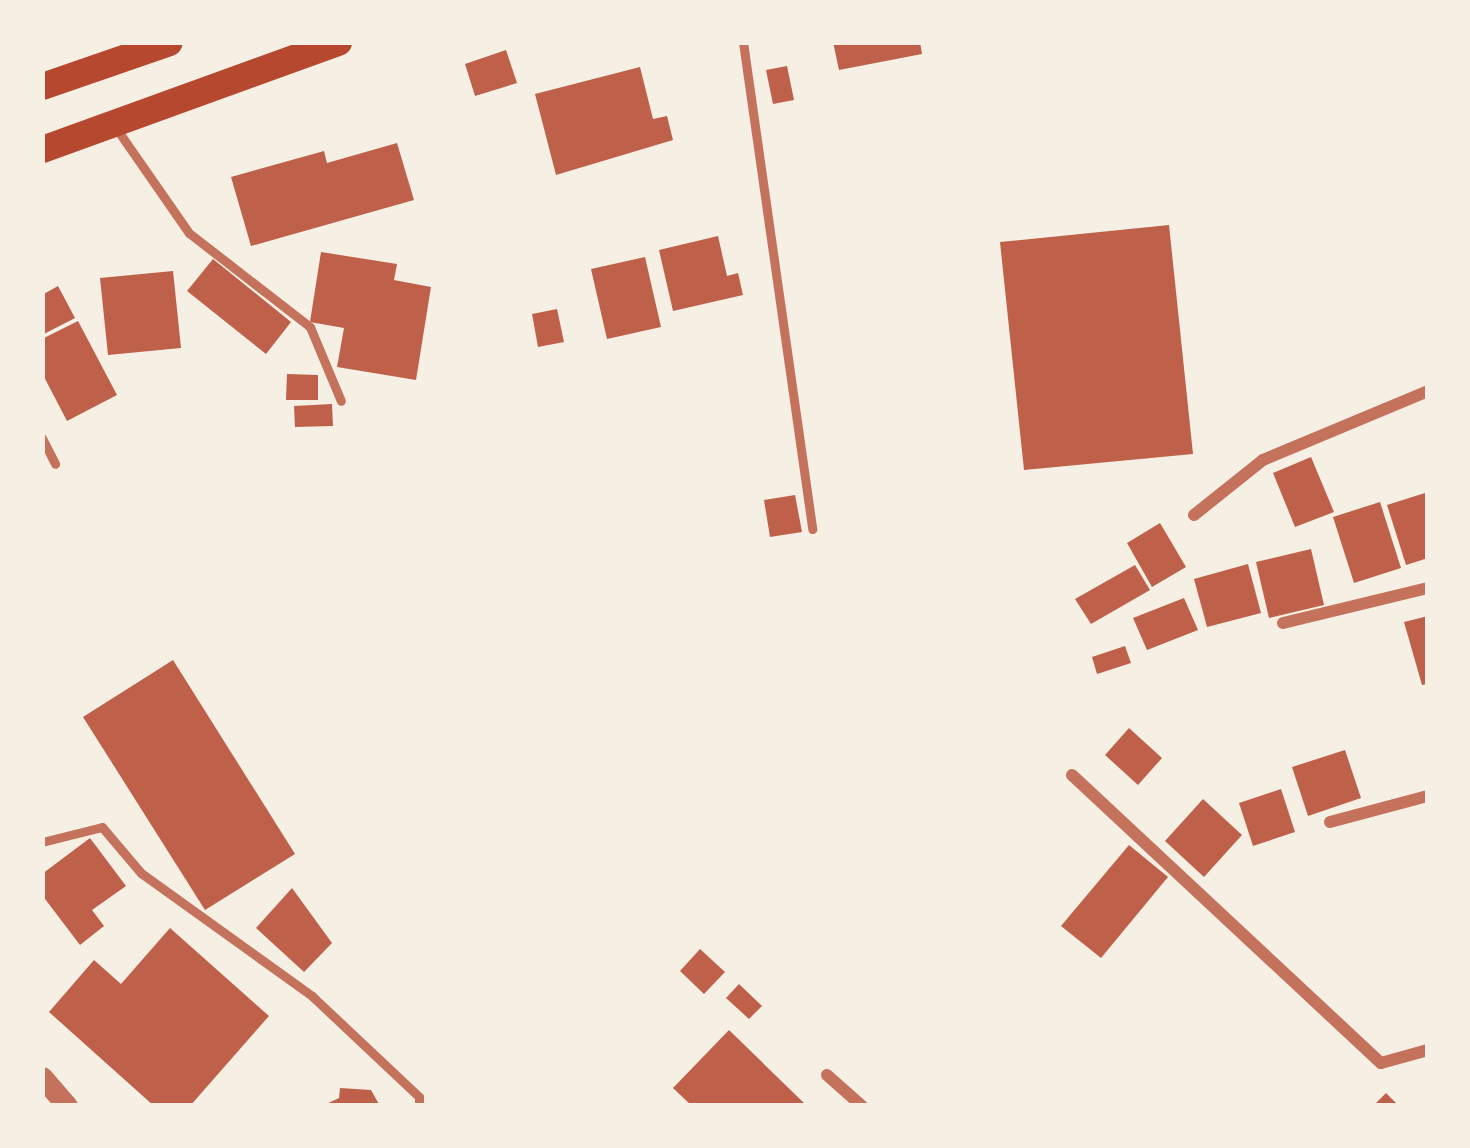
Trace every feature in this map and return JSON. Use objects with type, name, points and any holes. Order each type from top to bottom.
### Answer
[{"type":"highway","points":[[42,86],[169,42]]},
{"type":"highway","points":[[42,149],[338,42]]},
{"type":"street","points":[[1194,514],[1263,460],[1428,391]]},
{"type":"street","points":[[1283,623],[1428,588]]},
{"type":"street","points":[[1072,775],[1381,1063],[1428,1050]]},
{"type":"street","points":[[1330,822],[1428,796]]},
{"type":"street","points":[[826,1075],[862,1106]]},
{"type":"street","points":[[42,1077],[67,1106]]},
{"type":"lane","points":[[743,42],[812,529]]},
{"type":"lane","points":[[113,124],[189,233],[310,327],[341,401]]},
{"type":"lane","points":[[42,438],[55,464]]},
{"type":"lane","points":[[42,842],[102,827],[141,873],[312,996],[419,1097],[419,1106]]},
{"type":"building","points":[[833,42],[920,42],[922,54],[839,70]]},
{"type":"building","points":[[506,50],[517,83],[475,96],[465,64]]},
{"type":"building","points":[[787,66],[794,100],[773,104],[766,70]]},
{"type":"building","points":[[640,67],[653,119],[667,116],[673,140],[556,175],[535,94]]},
{"type":"building","points":[[397,143],[414,200],[251,246],[231,177],[324,151],[327,163]]},
{"type":"building","points":[[1169,225],[1193,454],[1024,470],[1000,242]]},
{"type":"building","points":[[718,236],[727,276],[738,273],[743,295],[673,311],[659,250]]},
{"type":"building","points":[[321,252],[397,264],[394,280],[431,287],[416,380],[337,367],[344,328],[310,322]]},
{"type":"building","points":[[645,257],[661,327],[607,339],[591,269]]},
{"type":"building","points":[[213,259],[291,322],[266,354],[187,291]]},
{"type":"building","points":[[173,271],[181,348],[108,355],[100,278]]},
{"type":"building","points":[[58,286],[75,318],[42,335],[42,295]]},
{"type":"building","points":[[557,309],[564,342],[538,347],[532,314]]},
{"type":"building","points":[[78,321],[117,395],[67,421],[42,373],[42,339]]},
{"type":"building","points":[[287,374],[318,375],[318,400],[286,400]]},
{"type":"building","points":[[332,404],[333,426],[295,427],[294,406]]},
{"type":"building","points":[[1311,457],[1334,512],[1295,527],[1273,473]]},
{"type":"building","points":[[1428,492],[1428,558],[1406,565],[1387,505]]},
{"type":"building","points":[[795,495],[802,532],[770,537],[764,500]]},
{"type":"building","points":[[1380,502],[1401,568],[1354,583],[1333,517]]},
{"type":"building","points":[[1160,523],[1186,567],[1152,587],[1127,543]]},
{"type":"building","points":[[1311,549],[1324,605],[1269,618],[1256,562]]},
{"type":"building","points":[[1248,564],[1261,613],[1207,627],[1194,579]]},
{"type":"building","points":[[1135,565],[1150,590],[1091,624],[1075,599]]},
{"type":"building","points":[[1184,598],[1198,630],[1147,650],[1133,618]]},
{"type":"building","points":[[1428,616],[1428,684],[1422,685],[1404,622]]},
{"type":"building","points":[[1125,646],[1131,663],[1097,674],[1092,657]]},
{"type":"building","points":[[173,660],[295,854],[205,910],[83,717]]},
{"type":"building","points":[[1129,728],[1162,758],[1138,785],[1105,755]]},
{"type":"building","points":[[1345,750],[1361,798],[1308,816],[1292,767]]},
{"type":"building","points":[[1281,789],[1295,832],[1253,846],[1239,803]]},
{"type":"building","points":[[1203,799],[1242,835],[1204,877],[1165,841]]},
{"type":"building","points":[[90,838],[126,886],[92,910],[104,926],[80,945],[42,895],[42,874]]},
{"type":"building","points":[[1129,845],[1168,877],[1101,958],[1061,926]]},
{"type":"building","points":[[292,888],[332,943],[304,972],[256,928]]},
{"type":"building","points":[[170,928],[269,1016],[190,1106],[154,1106],[49,1012],[94,960],[121,984]]},
{"type":"building","points":[[700,949],[725,972],[704,994],[680,971]]},
{"type":"building","points":[[739,984],[762,1006],[749,1019],[726,998]]},
{"type":"building","points":[[729,1030],[803,1106],[692,1106],[673,1088]]},
{"type":"building","points":[[340,1088],[371,1090],[380,1106],[322,1106],[339,1098]]},
{"type":"building","points":[[1386,1093],[1399,1106],[1373,1106]]}]
